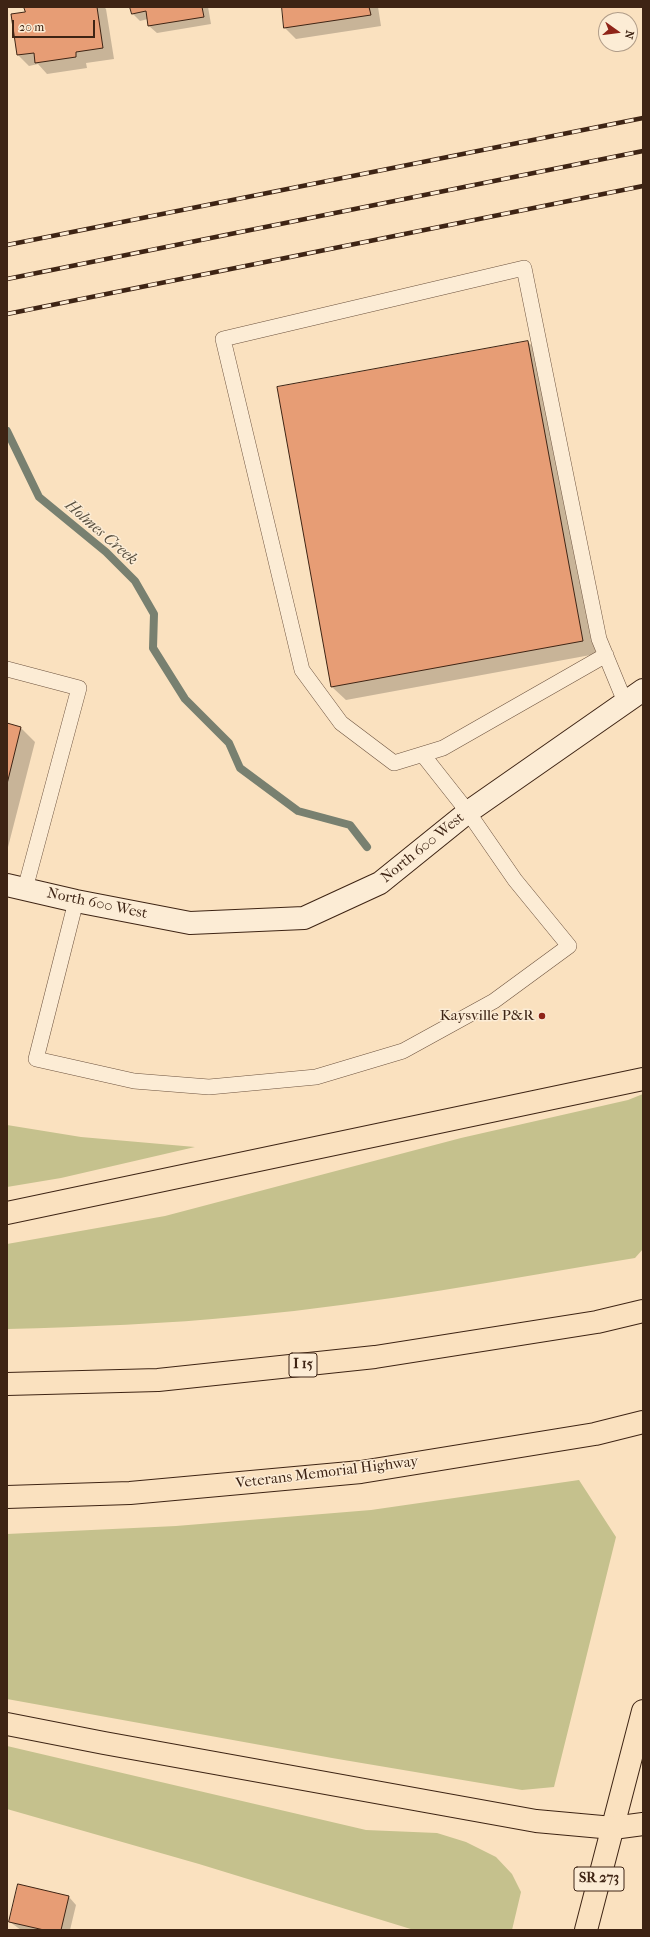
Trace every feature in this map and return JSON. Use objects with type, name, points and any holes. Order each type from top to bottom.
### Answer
[{"type":"main road","points":[[7,1212],[643,1079]]},
{"type":"main road","name":"I 15","points":[[7,1384],[158,1380],[375,1357],[597,1322],[643,1311]]},
{"type":"main road","name":"Veterans Memorial Highway","points":[[7,1497],[130,1493],[361,1472],[594,1434],[643,1422]]},
{"type":"main road","name":"SR 273","points":[[586,1930],[643,1711]]},
{"type":"main road","points":[[7,1724],[119,1746],[536,1821],[613,1828],[643,1824]]},
{"type":"street","name":"North 600 West","points":[[16,887],[76,901],[190,923],[304,918],[380,883],[468,812],[643,690]]},
{"type":"lane","points":[[606,655],[443,748],[394,764],[341,723],[302,670],[223,338],[524,268],[599,639],[606,655],[625,702]]},
{"type":"lane","points":[[7,669],[79,688],[16,887]]},
{"type":"lane","points":[[76,901],[36,1059],[134,1081],[209,1087],[316,1077],[403,1051],[494,1001],[569,946],[515,880],[468,812],[423,755]]},
{"type":"shaded area","points":[[643,1094],[643,1249],[635,1258],[392,1298],[294,1311],[156,1323],[7,1329],[7,1244],[165,1216],[461,1138],[628,1100]]},
{"type":"shaded area","points":[[7,1125],[81,1137],[195,1147],[61,1178],[7,1187]]},
{"type":"shaded area","points":[[579,1480],[616,1537],[554,1787],[522,1790],[332,1758],[7,1699],[7,1534],[176,1526],[371,1510]]},
{"type":"shaded area","points":[[7,1746],[366,1830],[437,1833],[466,1842],[496,1857],[512,1874],[521,1892],[512,1930],[414,1930],[199,1864],[7,1809]]},
{"type":"building","points":[[24,7],[97,7],[103,48],[76,52],[76,57],[35,63],[34,53],[17,55],[11,14],[25,12]]},
{"type":"building","points":[[130,7],[202,7],[204,17],[148,26],[146,11],[132,14]]},
{"type":"building","points":[[282,7],[369,7],[371,15],[284,28]]},
{"type":"building","points":[[528,341],[583,641],[331,687],[277,387]]},
{"type":"building","points":[[7,723],[21,727],[7,784]]},
{"type":"building","points":[[18,1884],[69,1896],[61,1930],[44,1930],[9,1922]]},
{"type":"waterway","name":"Holmes Creek","points":[[7,431],[39,497],[106,552],[135,581],[154,614],[153,648],[185,699],[229,743],[240,768],[298,811],[350,825],[367,847]]},
{"type":"railway","points":[[7,245],[643,118]]},
{"type":"railway","points":[[7,279],[643,151]]},
{"type":"railway","points":[[7,314],[643,186]]},
{"type":"place","name":"Kaysville P&R","points":[[542,1016]]}]
